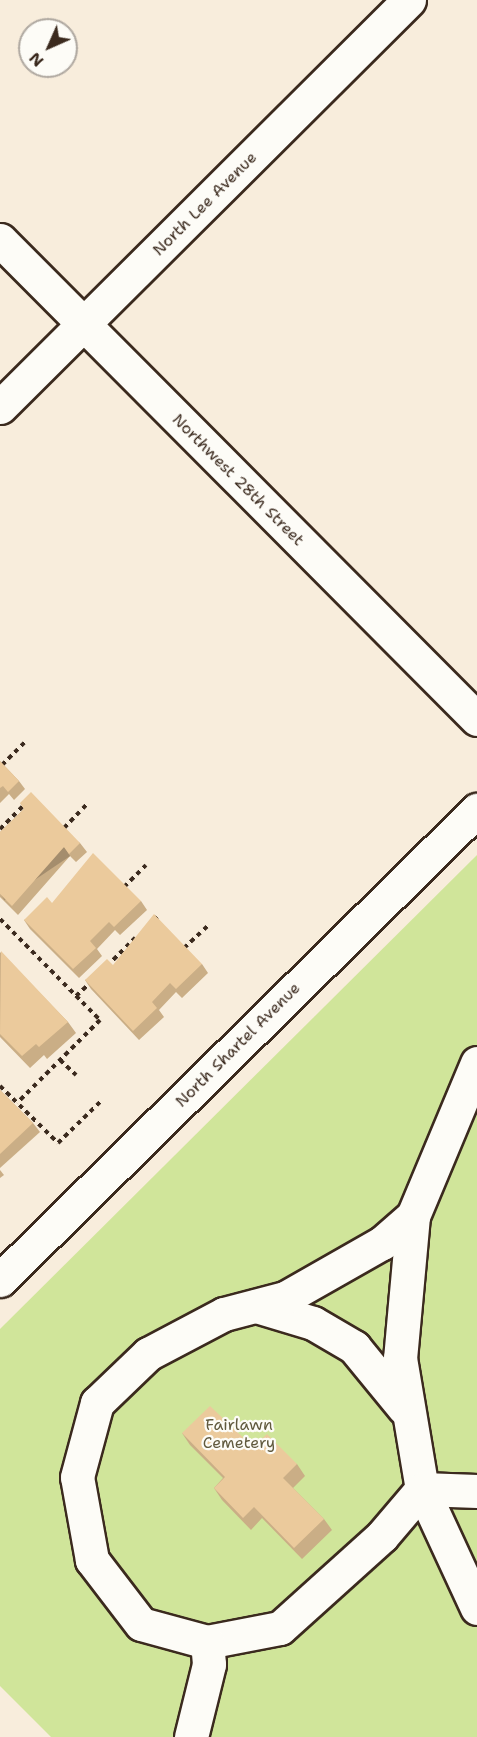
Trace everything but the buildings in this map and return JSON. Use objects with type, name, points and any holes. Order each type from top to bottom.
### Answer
[{"type":"street","name":"North Lee Avenue","points":[[0,407],[409,0]]},
{"type":"street","name":"Northwest 28th Street","points":[[0,240],[477,719]]},
{"type":"street","name":"North Shartel Avenue","points":[[0,1280],[477,810]]},
{"type":"street","points":[[477,1063],[413,1216],[400,1358],[407,1412],[422,1489],[477,1608]]},
{"type":"street","points":[[413,1216],[357,1259],[285,1298],[224,1314],[148,1354],[97,1403],[77,1477],[92,1560],[141,1624],[207,1642],[280,1628],[382,1536],[422,1489]]},
{"type":"street","points":[[256,1306],[313,1323],[354,1347],[407,1412]]},
{"type":"street","points":[[422,1489],[477,1491]]},
{"type":"street","points":[[191,1737],[209,1664],[207,1642]]},
{"type":"path","points":[[2,765],[25,742]]},
{"type":"path","points":[[0,829],[30,800]]},
{"type":"path","points":[[64,828],[86,805]]},
{"type":"path","points":[[124,886],[146,865]]},
{"type":"path","points":[[151,922],[160,914]]},
{"type":"path","points":[[0,919],[100,1020],[17,1102]]},
{"type":"path","points":[[184,948],[208,926]]},
{"type":"path","points":[[101,972],[143,930]]},
{"type":"path","points":[[76,996],[93,980]]},
{"type":"path","points":[[60,1060],[76,1075]]},
{"type":"path","points":[[0,1086],[58,1143],[101,1101]]},
{"type":"green space","name":"Fairlawn Cemetery","points":[[477,855],[477,1737],[51,1737],[0,1686],[0,1329]]}]
